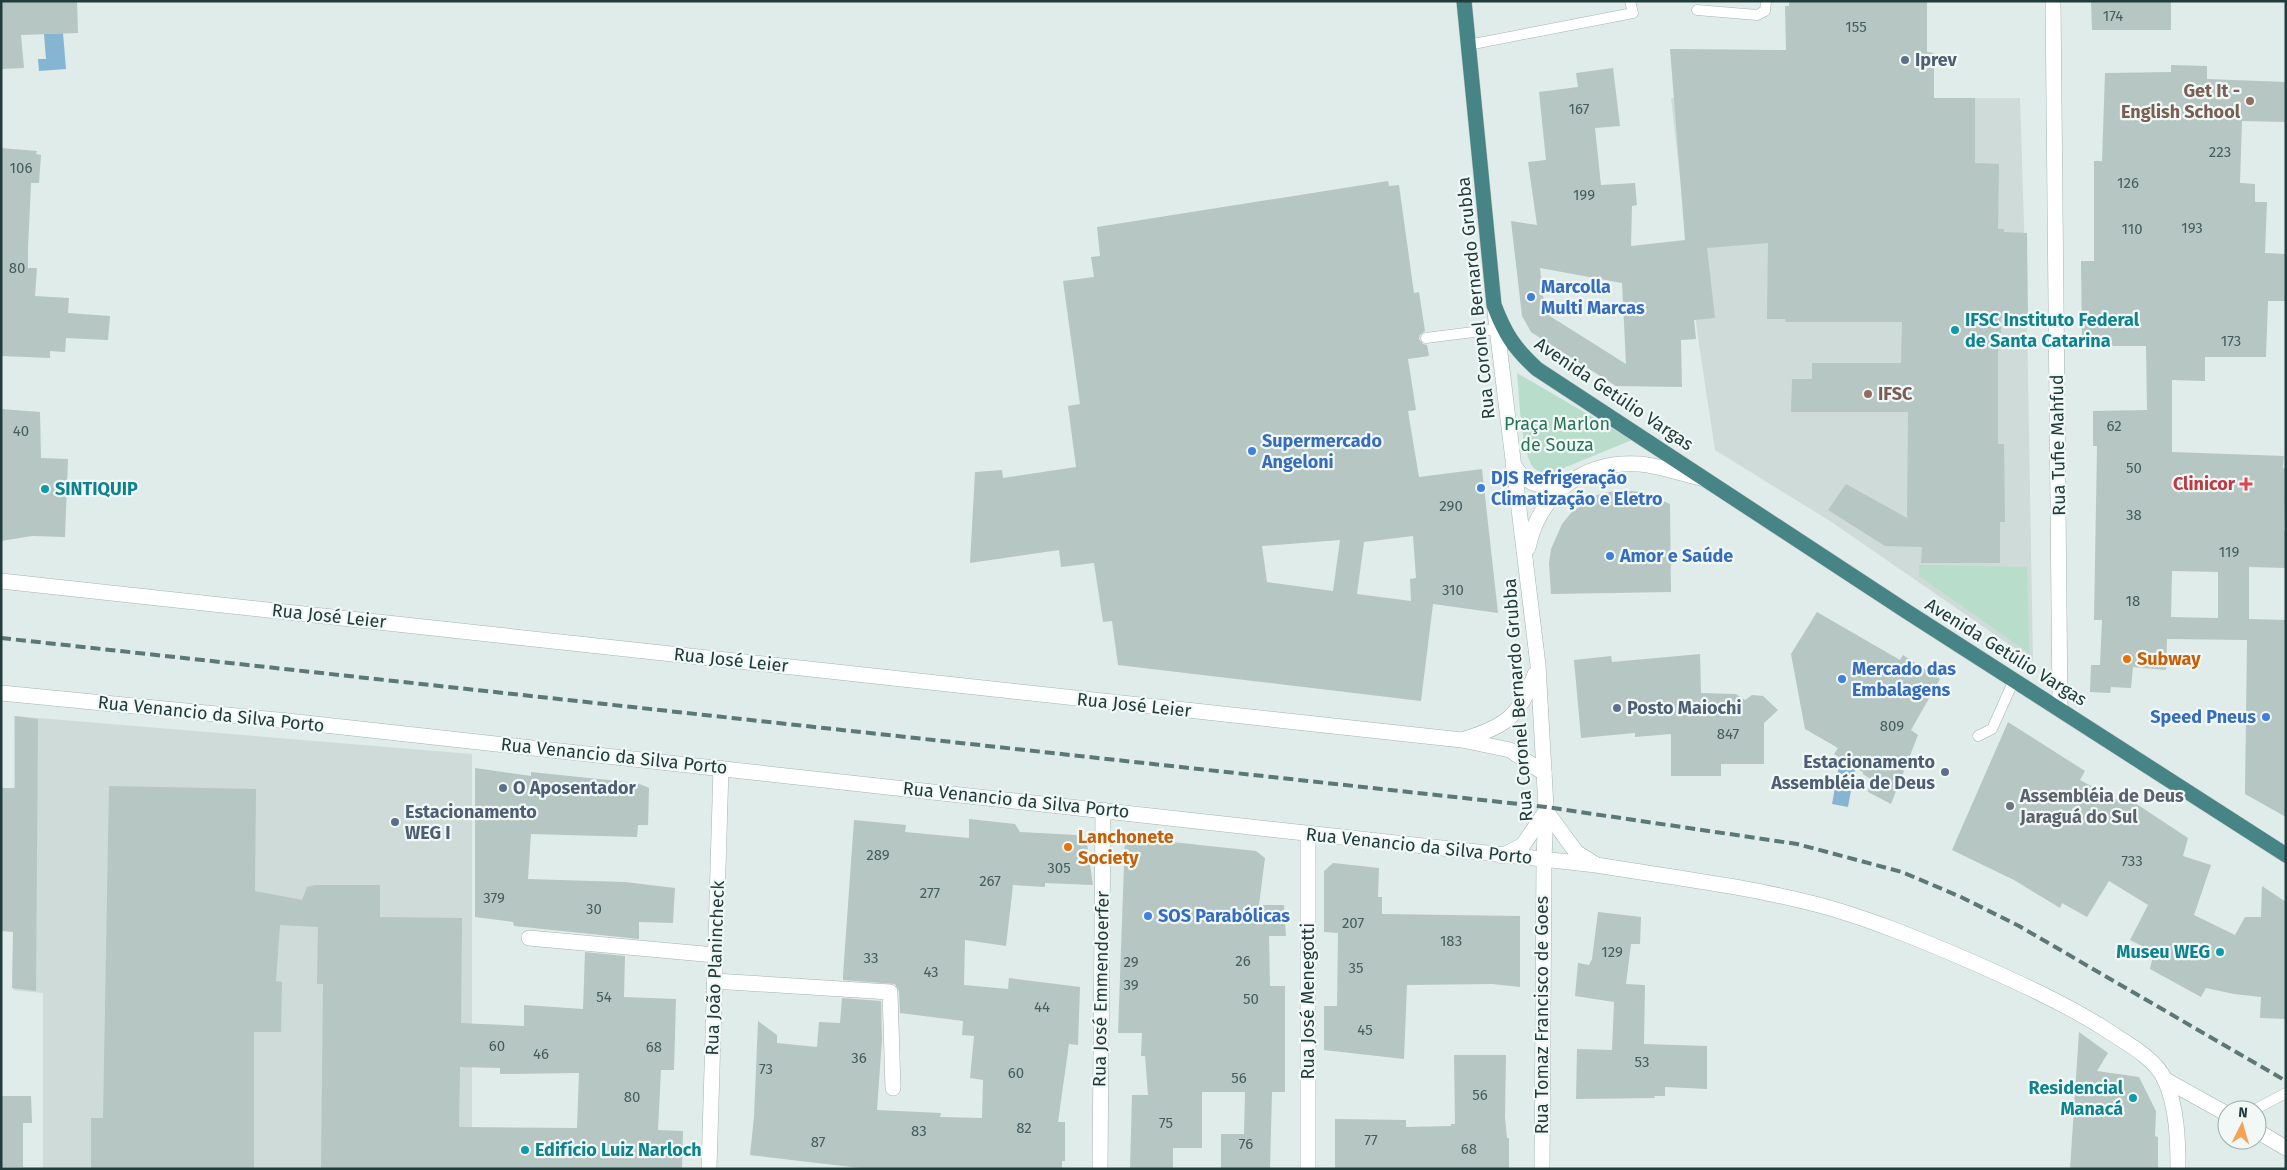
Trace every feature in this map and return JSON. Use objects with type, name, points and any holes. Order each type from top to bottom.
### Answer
[{"type":"highway","name":"Rua Coronel Bernardo Grubba","points":[[1464,1],[1494,305]]},
{"type":"highway","name":"Avenida Getúlio Vargas","points":[[1494,305],[1505,334],[1518,352],[1537,369],[1906,611],[2060,708],[2286,855]]},
{"type":"street","name":"Rua Tufie Mahfud","points":[[2053,1],[2060,708]]},
{"type":"street","name":"Rua Coronel Bernardo Grubba","points":[[1494,305],[1538,665],[1546,811],[1544,860]]},
{"type":"street","points":[[1513,463],[1519,473],[1535,486],[1548,488],[1565,484]]},
{"type":"street","name":"Avenida Getúlio Vargas","points":[[1526,559],[1536,520],[1553,495],[1565,484],[1605,466],[1642,464],[1707,480]]},
{"type":"street","name":"Rua José Leier","points":[[1,581],[1462,740],[1510,750],[1544,773]]},
{"type":"street","name":"Rua José Leier","points":[[1462,740],[1482,734],[1510,718],[1526,699],[1538,665]]},
{"type":"street","name":"Rua Venancio da Silva Porto","points":[[1,693],[288,721],[1596,865],[1722,885],[1818,905],[1896,929],[2074,1010],[2133,1048],[2150,1062],[2164,1079]]},
{"type":"street","name":"Rua João Planincheck","points":[[709,1169],[721,768]]},
{"type":"street","name":"Rua José Emmendoerfer","points":[[1100,1169],[1103,810]]},
{"type":"street","points":[[1502,856],[1522,845],[1546,811],[1576,852],[1596,865]]},
{"type":"street","name":"Rua José Menegotti","points":[[1308,834],[1308,1169]]},
{"type":"street","name":"Rua Tomaz Francisco de Goes","points":[[1542,1169],[1544,860]]},
{"type":"street","points":[[529,938],[715,955]]},
{"type":"street","points":[[714,981],[890,992],[893,1088]]},
{"type":"street","points":[[2164,1079],[2217,1108]]},
{"type":"street","points":[[2164,1079],[2178,1132],[2178,1169]]},
{"type":"street","points":[[2267,1137],[2286,1148]]},
{"type":"lane","points":[[1468,45],[1632,12],[1630,1]]},
{"type":"lane","points":[[1697,10],[1757,15],[1765,11],[1766,1]]},
{"type":"lane","points":[[1426,338],[1497,329]]},
{"type":"lane","points":[[1978,736],[1992,729],[2014,680]]},
{"type":"lane","points":[[2267,1103],[2286,1093]]},
{"type":"shaded area","name":"IFSC","points":[[1671,98],[2020,98],[2027,319],[2033,661],[1830,521],[1715,450],[1698,338]]},
{"type":"shaded area","points":[[14,716],[472,754],[472,1169],[43,1169],[43,993],[13,990]]},
{"type":"green space","name":"Praça Marlon de Souza","points":[[1517,373],[1632,440],[1554,472],[1544,473],[1537,471],[1530,462],[1524,439]]},
{"type":"green space","points":[[1919,565],[2027,567],[2029,653],[1919,576]]},
{"type":"water","points":[[63,33],[66,69],[39,71],[38,59],[46,59],[44,34]]},
{"type":"water","points":[[1839,766],[1855,769],[1848,807],[1832,804]]},
{"type":"building","points":[[1,1],[77,1],[78,33],[21,35],[24,68],[1,69]]},
{"type":"building","name":"IFSC","points":[[1789,1],[1927,1],[1927,52],[1934,53],[1934,98],[1975,98],[1975,163],[1999,164],[1998,229],[2004,229],[2004,232],[2027,233],[2028,319],[2001,318],[2001,338],[1998,338],[1998,444],[2004,444],[2005,522],[2000,522],[2000,563],[1921,563],[1922,547],[1885,546],[1828,510],[1846,484],[1907,518],[1908,412],[1791,412],[1792,379],[1812,379],[1812,363],[1901,363],[1902,322],[1786,322],[1785,319],[1767,319],[1768,243],[1707,248],[1715,318],[1694,320],[1696,339],[1681,340],[1682,387],[1616,386],[1531,332],[1522,316],[1511,221],[1537,225],[1528,162],[1546,160],[1539,92],[1578,87],[1576,73],[1613,68],[1620,126],[1595,128],[1601,185],[1635,183],[1637,205],[1632,206],[1631,246],[1685,240],[1670,49],[1786,50],[1785,6],[1789,6]],"holes":[[[1540,268],[1622,283],[1626,364],[1545,313]]]},
{"type":"building","points":[[2091,1],[2171,1],[2171,30],[2092,30]]},
{"type":"building","points":[[2171,65],[2207,66],[2207,79],[2286,82],[2286,122],[2242,121],[2240,183],[2255,184],[2255,202],[2267,202],[2265,253],[2286,254],[2286,301],[2268,301],[2266,357],[2205,357],[2205,381],[2172,380],[2172,452],[2284,456],[2283,468],[2286,469],[2284,531],[2286,531],[2286,568],[2249,567],[2249,619],[2286,620],[2286,817],[2245,794],[2247,640],[2167,639],[2166,670],[2133,667],[2131,688],[2111,687],[2110,693],[2090,692],[2091,665],[2100,665],[2102,620],[2094,620],[2097,446],[2093,446],[2093,411],[2147,410],[2146,346],[2082,346],[2081,261],[2094,261],[2094,161],[2102,161],[2105,73],[2171,72]],"holes":[[[2172,571],[2218,572],[2218,618],[2171,617]]]},
{"type":"building","points":[[1,148],[37,151],[36,154],[41,155],[39,183],[31,183],[28,248],[28,268],[37,268],[35,296],[69,298],[68,313],[110,316],[108,340],[66,338],[65,352],[50,351],[50,358],[1,356]]},
{"type":"building","name":"Supermercado Angeloni","points":[[1388,181],[1389,186],[1399,185],[1414,293],[1419,292],[1425,331],[1420,335],[1419,339],[1423,344],[1427,345],[1429,356],[1408,359],[1416,410],[1408,411],[1419,477],[1482,469],[1498,613],[1433,604],[1421,701],[1118,665],[1112,621],[1103,622],[1094,563],[1061,567],[1059,550],[970,563],[975,472],[1002,470],[1003,478],[1076,467],[1068,406],[1080,404],[1063,281],[1094,277],[1091,257],[1100,256],[1097,227]],"holes":[[[1413,536],[1416,578],[1410,579],[1411,601],[1357,594],[1364,542]],[[1340,540],[1333,591],[1267,582],[1262,546]]]},
{"type":"building","points":[[1,409],[40,412],[41,458],[68,459],[65,537],[32,536],[1,541]]},
{"type":"building","name":"Amor e Saúde","points":[[1618,490],[1643,492],[1670,504],[1671,592],[1551,594],[1549,563],[1551,549],[1562,524],[1571,513],[1593,496]]},
{"type":"building","points":[[1817,612],[1900,660],[1903,655],[1940,679],[1911,730],[1918,735],[1891,804],[1868,792],[1869,778],[1863,772],[1834,754],[1838,748],[1805,729],[1791,654]]},
{"type":"building","points":[[1700,654],[1701,693],[1736,694],[1745,700],[1752,695],[1763,696],[1778,710],[1764,723],[1764,764],[1721,764],[1721,776],[1671,776],[1671,734],[1635,737],[1635,733],[1581,738],[1574,660],[1611,656],[1612,662]]},
{"type":"building","points":[[15,716],[38,719],[36,991],[12,988],[13,932],[1,931],[1,788],[15,788]]},
{"type":"building","points":[[2008,722],[2085,771],[2080,780],[2123,803],[2126,797],[2188,838],[2183,856],[2211,865],[2194,915],[2235,935],[2245,917],[2261,917],[2262,886],[2286,902],[2286,1019],[2260,1018],[2261,997],[2206,988],[2201,997],[2150,969],[2154,952],[2130,940],[2148,905],[2109,881],[2087,917],[2062,903],[2060,908],[2014,880],[1952,850]]},
{"type":"building","points":[[475,768],[531,776],[531,772],[637,783],[649,788],[648,825],[638,825],[637,837],[531,834],[528,879],[625,882],[675,888],[673,923],[639,922],[639,939],[514,926],[513,922],[475,917]]},
{"type":"building","points":[[109,786],[256,789],[255,891],[302,900],[307,887],[315,885],[380,885],[380,917],[462,918],[461,1023],[524,1026],[524,1005],[583,1009],[585,952],[625,956],[624,997],[676,999],[674,1070],[661,1070],[658,1130],[683,1131],[682,1169],[321,1169],[323,984],[317,984],[318,927],[280,925],[276,981],[282,982],[281,1032],[254,1032],[254,1169],[91,1169],[91,1118],[103,1118]],"holes":[[[460,1067],[500,1068],[500,1074],[579,1073],[577,1128],[459,1127]]]},
{"type":"building","points":[[969,819],[1015,824],[1020,832],[1076,835],[1087,844],[1093,885],[1045,883],[1045,887],[1013,885],[1006,946],[965,940],[964,985],[1008,989],[1009,978],[1080,987],[1078,1045],[1069,1044],[1058,1122],[1065,1122],[1065,1161],[1062,1161],[1062,1169],[868,1169],[750,1155],[754,1117],[758,1021],[777,1035],[777,1043],[817,1047],[819,1022],[840,1023],[842,998],[881,1001],[882,1039],[877,1110],[941,1113],[940,1117],[982,1118],[983,1080],[970,1078],[974,1036],[962,1035],[963,1021],[900,1013],[899,991],[895,984],[843,980],[854,820],[906,825],[905,832],[969,838]]},
{"type":"building","points":[[1125,837],[1256,851],[1265,858],[1259,905],[1284,905],[1286,936],[1269,936],[1270,986],[1285,986],[1285,1092],[1272,1092],[1270,1169],[1221,1169],[1221,1134],[1244,1134],[1245,1092],[1202,1092],[1202,1148],[1173,1148],[1173,1169],[1130,1169],[1132,1095],[1148,1095],[1145,1056],[1141,1056],[1142,1033],[1118,1033]]},
{"type":"building","points":[[1333,863],[1379,868],[1378,897],[1382,897],[1382,914],[1520,916],[1520,987],[1492,984],[1407,985],[1404,1059],[1324,1050],[1324,1006],[1337,1006],[1338,933],[1324,932],[1324,871]]},
{"type":"building","points":[[1598,912],[1641,917],[1640,944],[1631,944],[1626,984],[1645,985],[1644,1044],[1707,1046],[1707,1089],[1665,1087],[1665,1096],[1654,1096],[1655,1098],[1576,1099],[1577,1049],[1612,1050],[1614,1002],[1575,996],[1578,963],[1589,965],[1592,959]]},
{"type":"building","name":"Residencial Manacá","points":[[2079,1032],[2108,1053],[2097,1071],[2139,1077],[2156,1111],[2155,1136],[2158,1137],[2158,1169],[2070,1169]]},
{"type":"building","points":[[1454,1055],[1506,1055],[1505,1117],[1507,1138],[1509,1138],[1509,1169],[1335,1169],[1335,1119],[1406,1120],[1406,1127],[1451,1126],[1451,1124],[1455,1124]]},
{"type":"building","points":[[1,1096],[31,1096],[32,1123],[23,1123],[23,1167],[1,1167]]},
{"type":"railway","points":[[1,638],[1546,807],[1797,844],[1902,872],[1961,897],[2019,926],[2286,1081]]},
{"type":"place","name":"Iprev","points":[[1905,60]]},
{"type":"place","name":"Get It - English School","points":[[2250,101]]},
{"type":"place","name":"Marcolla Multi Marcas","points":[[1531,297]]},
{"type":"place","name":"IFSC Instituto Federal de Santa Catarina","points":[[1955,330]]},
{"type":"place","name":"IFSC","points":[[1868,394]]},
{"type":"place","name":"Supermercado Angeloni","points":[[1252,451]]},
{"type":"place","name":"Clinicor","points":[[2246,484]]},
{"type":"place","name":"DJS Refrigeração Climatização e Eletro","points":[[1481,488]]},
{"type":"place","name":"SINTIQUIP","points":[[45,489]]},
{"type":"place","name":"Amor e Saúde","points":[[1610,556]]},
{"type":"place","name":"Subway","points":[[2127,659]]},
{"type":"place","name":"Mercado das Embalagens","points":[[1842,679]]},
{"type":"place","name":"Posto Maiochi","points":[[1617,708]]},
{"type":"place","name":"Speed Pneus","points":[[2266,717]]},
{"type":"place","name":"Estacionamento Assembléia de Deus","points":[[1945,772]]},
{"type":"place","name":"O Aposentador","points":[[503,788]]},
{"type":"place","name":"Assembléia de Deus Jaraguá do Sul","points":[[2010,806]]},
{"type":"place","name":"Estacionamento WEG I","points":[[395,822]]},
{"type":"place","name":"Lanchonete Society","points":[[1068,847]]},
{"type":"place","name":"SOS Parabólicas","points":[[1148,916]]},
{"type":"place","name":"Museu WEG","points":[[2220,952]]},
{"type":"place","name":"Residencial Manacá","points":[[2133,1098]]},
{"type":"place","name":"Edifício Luiz Narloch","points":[[525,1150]]}]
